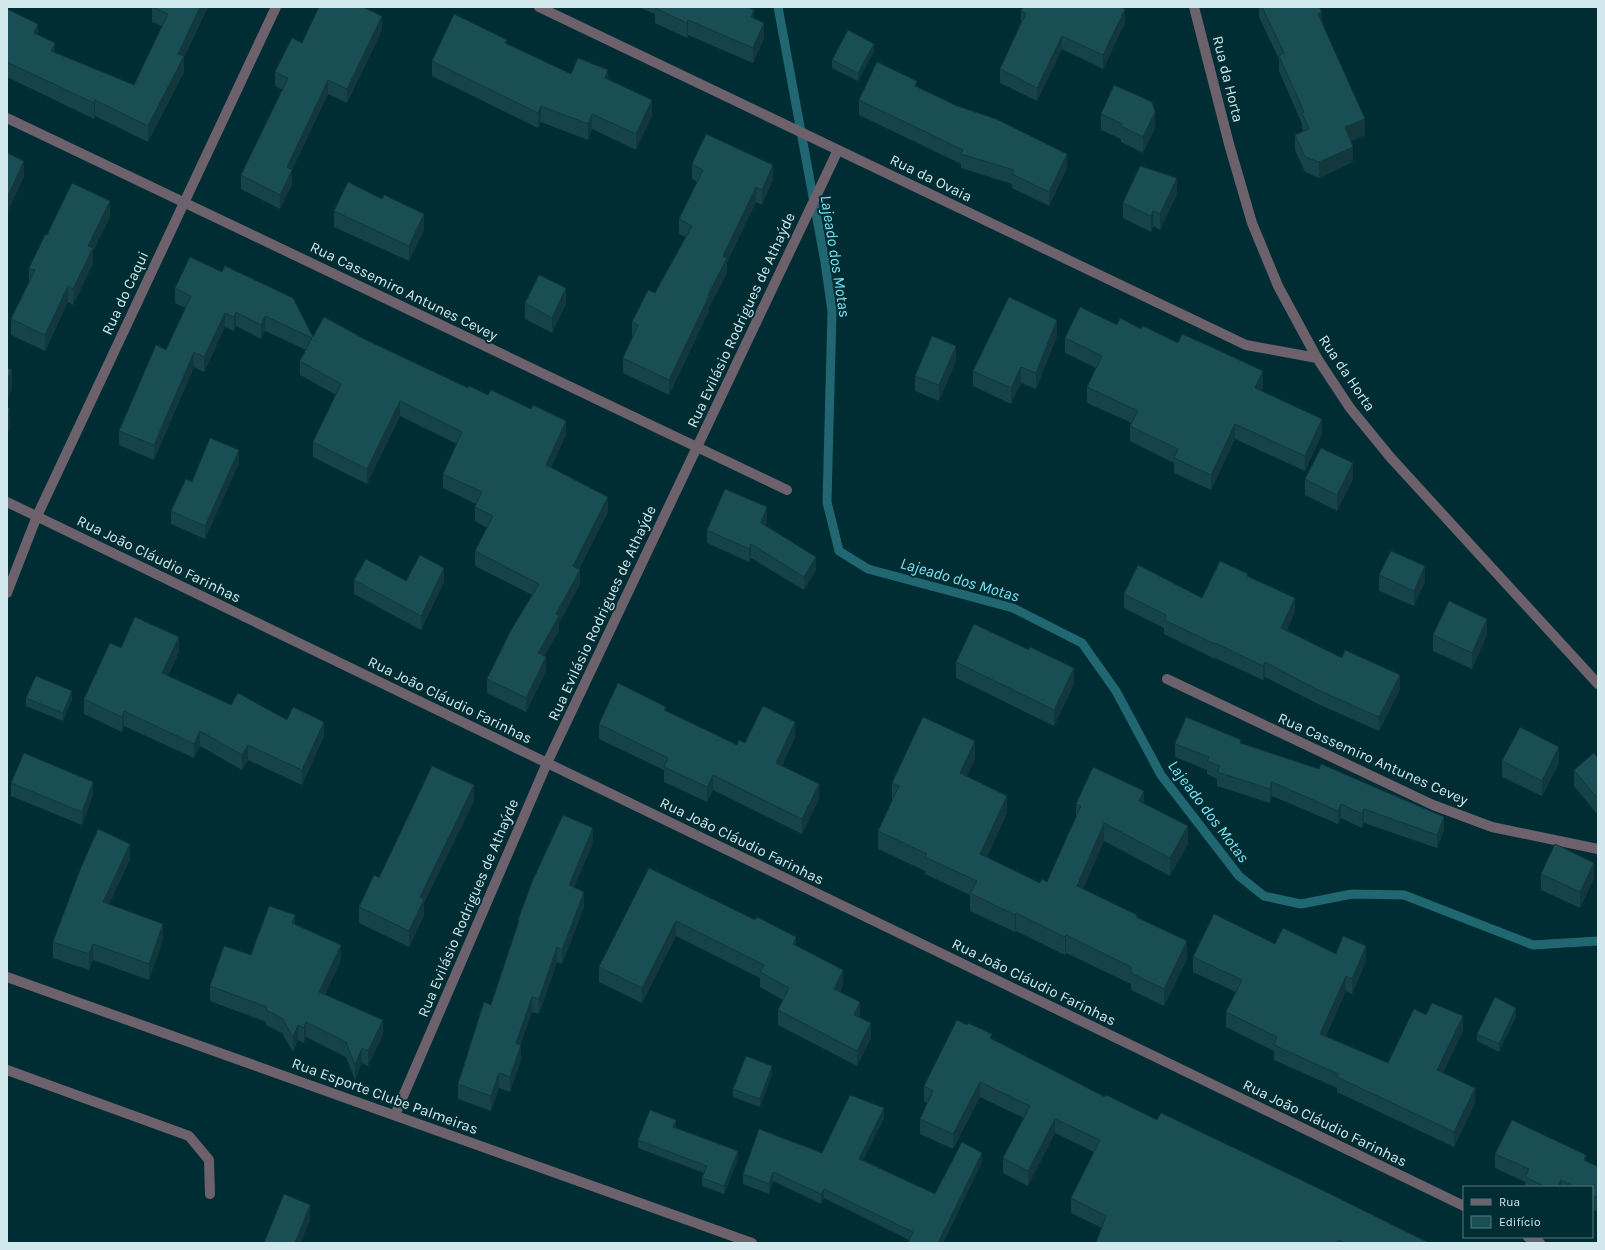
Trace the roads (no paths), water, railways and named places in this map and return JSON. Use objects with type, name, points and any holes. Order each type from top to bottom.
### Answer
[{"type":"street","name":"Rua do Caqui","points":[[7,593],[37,516],[276,7]]},
{"type":"street","name":"Rua da Ovaia","points":[[539,7],[1246,345],[1316,358]]},
{"type":"street","name":"Rua da Horta","points":[[1194,7],[1229,144],[1252,223],[1278,286],[1316,358],[1350,408],[1391,458],[1598,684]]},
{"type":"street","name":"Rua Cassemiro Antunes Cevey","points":[[7,118],[787,490]]},
{"type":"street","name":"Rua Evilásio Rodrigues de Athaýde","points":[[395,1116],[547,763],[838,150]]},
{"type":"street","name":"Rua João Cláudio Farinhas","points":[[7,502],[1463,1206]]},
{"type":"street","name":"Rua Cassemiro Antunes Cevey","points":[[1167,680],[1433,805],[1492,827],[1598,849]]},
{"type":"street","name":"Rua Esporte Clube Palmeiras","points":[[7,977],[752,1243]]},
{"type":"street","points":[[7,1070],[189,1136],[209,1160],[210,1194]]},
{"type":"street","points":[[1530,1238],[1540,1243]]},
{"type":"waterway","name":"Lajeado dos Motas","points":[[778,7],[825,262],[832,311],[827,502],[839,551],[868,569],[1013,608],[1082,643],[1116,691],[1161,775],[1239,876],[1264,896],[1301,904],[1352,894],[1404,895],[1533,945],[1598,941]]}]
